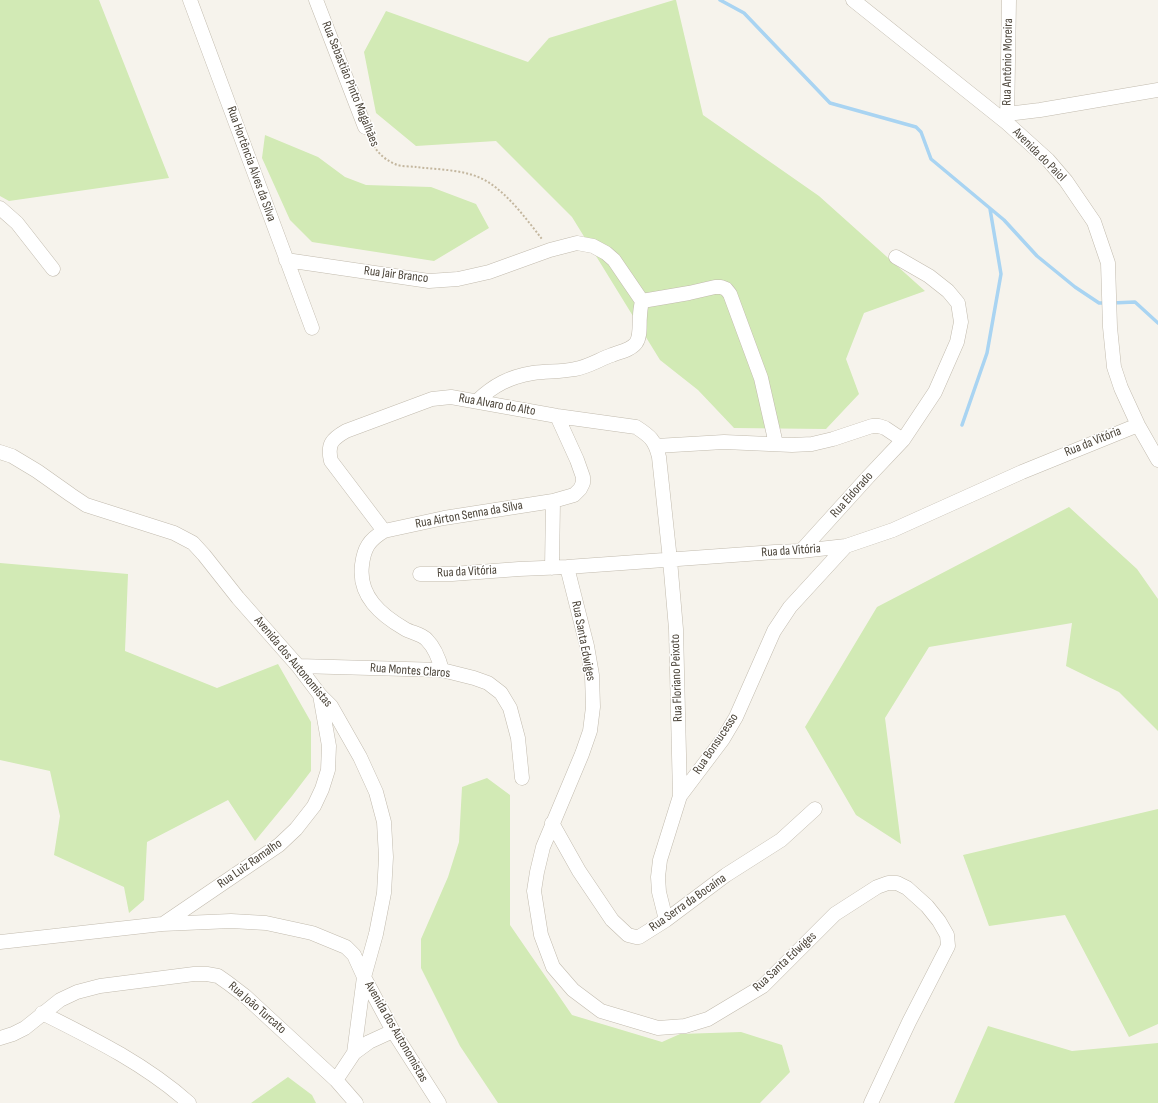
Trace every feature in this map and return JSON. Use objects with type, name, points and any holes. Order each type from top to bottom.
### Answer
[{"type":"street","name":"Rua Hortência Alves da Silva","points":[[190,0],[312,328]]},
{"type":"street","name":"Rua Sebastião Pinto Magalhães","points":[[316,0],[365,127]]},
{"type":"street","name":"Avenida do Paiol","points":[[853,0],[1007,118],[1048,160],[1066,181],[1094,222],[1108,263],[1110,327],[1114,367],[1121,388],[1138,425],[1158,460]]},
{"type":"street","name":"Rua Antônio Moreira","points":[[1007,118],[1009,0]]},
{"type":"street","points":[[1007,118],[1040,110],[1158,90]]},
{"type":"street","points":[[0,208],[17,223],[54,269]]},
{"type":"street","name":"Rua Jair Branco","points":[[286,260],[429,280],[458,279],[489,272],[550,250],[577,243],[593,246],[606,253],[614,260],[642,301]]},
{"type":"street","name":"Rua Eldorado","points":[[802,551],[903,440],[935,392],[957,342],[961,322],[958,303],[948,291],[929,276],[896,257]]},
{"type":"street","points":[[477,401],[497,384],[509,379],[532,374],[584,367],[630,348],[635,344],[639,335],[642,301],[721,287],[726,289],[730,294],[761,378],[776,444]]},
{"type":"street","name":"Rua Alvaro do Alto","points":[[384,532],[331,461],[329,452],[330,443],[338,435],[346,431],[432,399],[451,397],[557,416],[636,427],[646,434],[656,446]]},
{"type":"street","points":[[552,568],[553,501],[574,495],[583,484],[583,477],[577,460],[557,416]]},
{"type":"street","name":"Rua da Vitória","points":[[420,574],[452,574],[552,568],[802,551],[846,546],[893,530],[1022,472],[1138,425]]},
{"type":"street","points":[[670,560],[659,457],[656,446],[724,442],[812,444],[833,439],[872,426],[885,428],[903,440]]},
{"type":"street","name":"Avenida dos Autonomistas","points":[[0,452],[12,456],[37,471],[86,505],[174,533],[193,543],[238,598],[298,666],[320,695],[331,706],[360,757],[376,792],[384,822],[386,857],[384,893],[376,934],[364,977],[393,1031],[439,1103]]},
{"type":"street","name":"Rua Airton Senna da Silva","points":[[384,532],[444,518],[553,501]]},
{"type":"street","points":[[384,532],[376,536],[370,542],[363,554],[361,568],[362,584],[368,598],[381,612],[406,630],[426,638],[434,649],[442,670]]},
{"type":"street","name":"Rua Bonsucesso","points":[[666,920],[659,892],[658,876],[660,860],[680,796],[723,739],[736,717],[774,631],[790,607],[846,546]]},
{"type":"street","name":"Rua Floriano Peixoto","points":[[670,560],[676,628],[680,796]]},
{"type":"street","name":"Rua Santa Edwiges","points":[[567,567],[587,646],[592,675],[593,707],[590,731],[582,754],[543,847],[534,891],[541,935],[553,967],[573,990],[601,1011],[658,1028],[685,1026],[708,1019],[763,986],[835,914],[877,887],[888,883],[897,883],[907,888],[927,906],[939,921],[947,935],[948,946],[909,1022],[871,1103]]},
{"type":"street","name":"Rua Montes Claros","points":[[298,666],[442,670],[488,683],[501,693],[510,708],[518,738],[522,778]]},
{"type":"street","name":"Rua Luiz Ramalho","points":[[162,924],[279,846],[296,829],[314,806],[322,790],[329,762],[329,746],[320,695]]},
{"type":"street","name":"Rua Serra da Bocaína","points":[[552,823],[579,872],[612,920],[628,935],[639,937],[666,920],[726,876],[781,840],[815,809]]},
{"type":"street","name":"Rua Luiz Ramalho","points":[[0,942],[162,924],[231,921],[266,922],[312,933],[346,947],[354,955],[364,977]]},
{"type":"street","name":"Rua João Turcato","points":[[0,1038],[25,1028],[60,1000],[77,992],[100,986],[194,974],[218,976],[245,996],[336,1080],[356,1103]]},
{"type":"street","points":[[354,1053],[364,977]]},
{"type":"street","points":[[42,1013],[107,1046],[144,1068],[189,1103]]},
{"type":"street","points":[[336,1080],[354,1053],[369,1042],[393,1031]]},
{"type":"path","name":"Rua Sebastião Pinto Magalhães","points":[[365,127],[374,148],[385,159],[396,165],[467,173],[487,182],[501,192],[525,217],[550,250]]},
{"type":"green space","points":[[0,0],[99,0],[169,178],[9,201],[0,196]]},
{"type":"green space","points":[[676,0],[703,115],[819,196],[925,291],[864,313],[846,359],[859,394],[826,429],[734,428],[698,390],[660,360],[572,217],[496,141],[416,146],[376,113],[364,52],[386,11],[528,62],[549,38]]},
{"type":"green space","points":[[265,135],[318,157],[345,177],[366,185],[431,187],[476,204],[489,228],[434,261],[312,242],[290,220],[262,158]]},
{"type":"green space","points":[[1069,507],[1137,569],[1158,599],[1158,731],[1119,692],[1066,666],[1072,623],[929,647],[885,718],[901,844],[856,815],[805,727],[877,607]]},
{"type":"green space","points":[[0,563],[128,574],[125,651],[217,688],[278,664],[311,722],[311,771],[255,841],[228,800],[147,842],[144,900],[129,913],[124,887],[54,855],[60,816],[50,771],[0,760]]},
{"type":"green space","points":[[487,778],[510,795],[510,925],[572,1015],[662,1042],[680,1034],[741,1032],[782,1045],[790,1072],[760,1103],[498,1103],[460,1046],[421,968],[421,939],[448,877],[459,842],[462,787]]},
{"type":"green space","points":[[1158,809],[1158,1024],[1129,1037],[1065,915],[989,926],[963,855]]},
{"type":"green space","points":[[988,1026],[1072,1051],[1158,1043],[1158,1103],[954,1103]]},
{"type":"green space","points":[[288,1077],[312,1095],[316,1103],[251,1103]]},
{"type":"waterway","points":[[720,0],[744,13],[830,103],[916,127],[921,132],[931,159],[1004,220],[1037,256],[1075,287],[1099,303],[1106,303]]},
{"type":"waterway","points":[[962,425],[987,353],[1001,274],[990,209]]},
{"type":"waterway","points":[[1112,303],[1135,302],[1158,323]]}]
